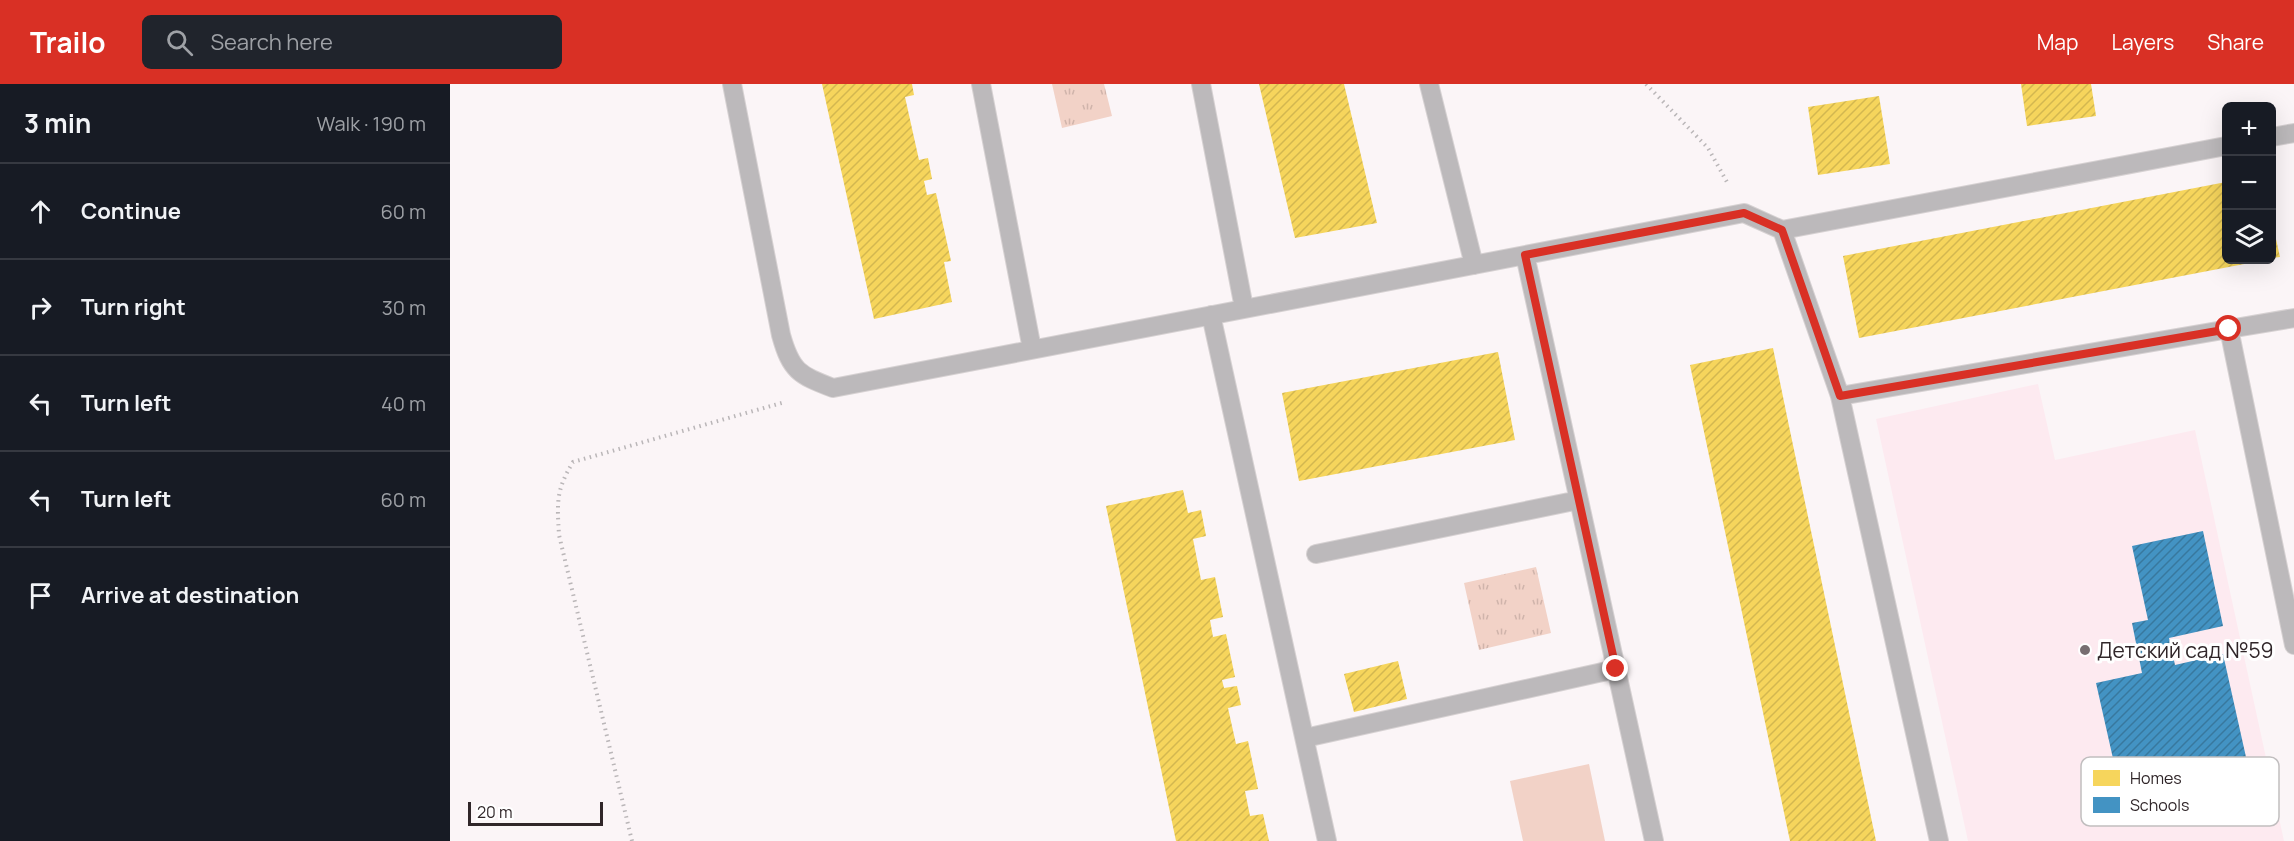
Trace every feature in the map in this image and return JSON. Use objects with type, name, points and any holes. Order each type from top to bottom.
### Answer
[{"type":"lane","points":[[732,84],[787,358],[805,378],[833,388],[1744,213],[1782,230],[2222,147]]},
{"type":"lane","points":[[981,84],[1032,349]]},
{"type":"lane","points":[[1201,84],[1244,308]]},
{"type":"lane","points":[[1429,84],[1474,265]]},
{"type":"lane","points":[[2276,136],[2294,133]]},
{"type":"lane","points":[[1782,230],[1840,396],[1940,841]]},
{"type":"lane","points":[[1525,255],[1654,841]]},
{"type":"lane","points":[[1211,315],[1328,841]]},
{"type":"lane","points":[[1840,396],[2294,318]]},
{"type":"lane","points":[[2229,329],[2294,645]]},
{"type":"lane","points":[[1316,554],[1579,500]]},
{"type":"lane","points":[[1305,738],[1616,669]]},
{"type":"path","points":[[1646,84],[1708,148],[1744,213]]},
{"type":"path","points":[[632,841],[559,535],[557,500],[564,478],[573,462],[833,388]]},
{"type":"shaded area","name":"Детский сад №59","points":[[2038,384],[2055,460],[2195,430],[2266,757],[2081,757],[2081,826],[2279,826],[2279,818],[2284,841],[1968,841],[1876,419]]},
{"type":"green space","points":[[1052,84],[1104,84],[1112,116],[1062,128]]},
{"type":"green space","points":[[1536,567],[1551,633],[1479,650],[1464,583]]},
{"type":"green space","points":[[1589,764],[1605,841],[1523,841],[1510,781]]},
{"type":"building: Homes","points":[[822,84],[912,84],[914,95],[905,97],[919,160],[928,158],[932,179],[924,181],[927,195],[936,193],[951,261],[944,262],[952,302],[874,319]]},
{"type":"building: Homes","points":[[1259,84],[1344,84],[1377,223],[1295,238]]},
{"type":"building: Homes","points":[[2021,84],[2091,84],[2096,116],[2027,126]]},
{"type":"building: Homes","points":[[1879,96],[1890,164],[1818,175],[1808,107]]},
{"type":"building: Homes","points":[[2222,183],[2222,264],[2244,264],[1859,338],[1843,256]]},
{"type":"building: Homes","points":[[2276,239],[2280,257],[2276,258]]},
{"type":"building: Homes","points":[[1773,348],[1876,841],[1790,841],[1690,365]]},
{"type":"building: Homes","points":[[1498,352],[1515,440],[1299,481],[1282,393]]},
{"type":"building: Homes","points":[[1183,490],[1188,513],[1201,510],[1206,536],[1193,539],[1201,580],[1215,577],[1223,617],[1210,620],[1213,637],[1226,634],[1235,677],[1222,680],[1224,688],[1237,686],[1241,705],[1228,708],[1236,744],[1248,741],[1258,789],[1245,791],[1250,816],[1263,814],[1269,841],[1176,841],[1106,506]]},
{"type":"building: Homes","points":[[1398,661],[1407,699],[1354,712],[1344,674]]},
{"type":"building: Schools","points":[[2203,531],[2223,626],[2169,638],[2175,665],[2223,654],[2246,757],[2113,757],[2096,683],[2142,673],[2132,623],[2148,620],[2132,546]]},
{"type":"place","name":"Детский сад №59","points":[[2085,650]]},
{"type":"route","points":[[1616,669],[1525,255],[1744,213],[1782,230],[1840,396],[2229,329]]}]
